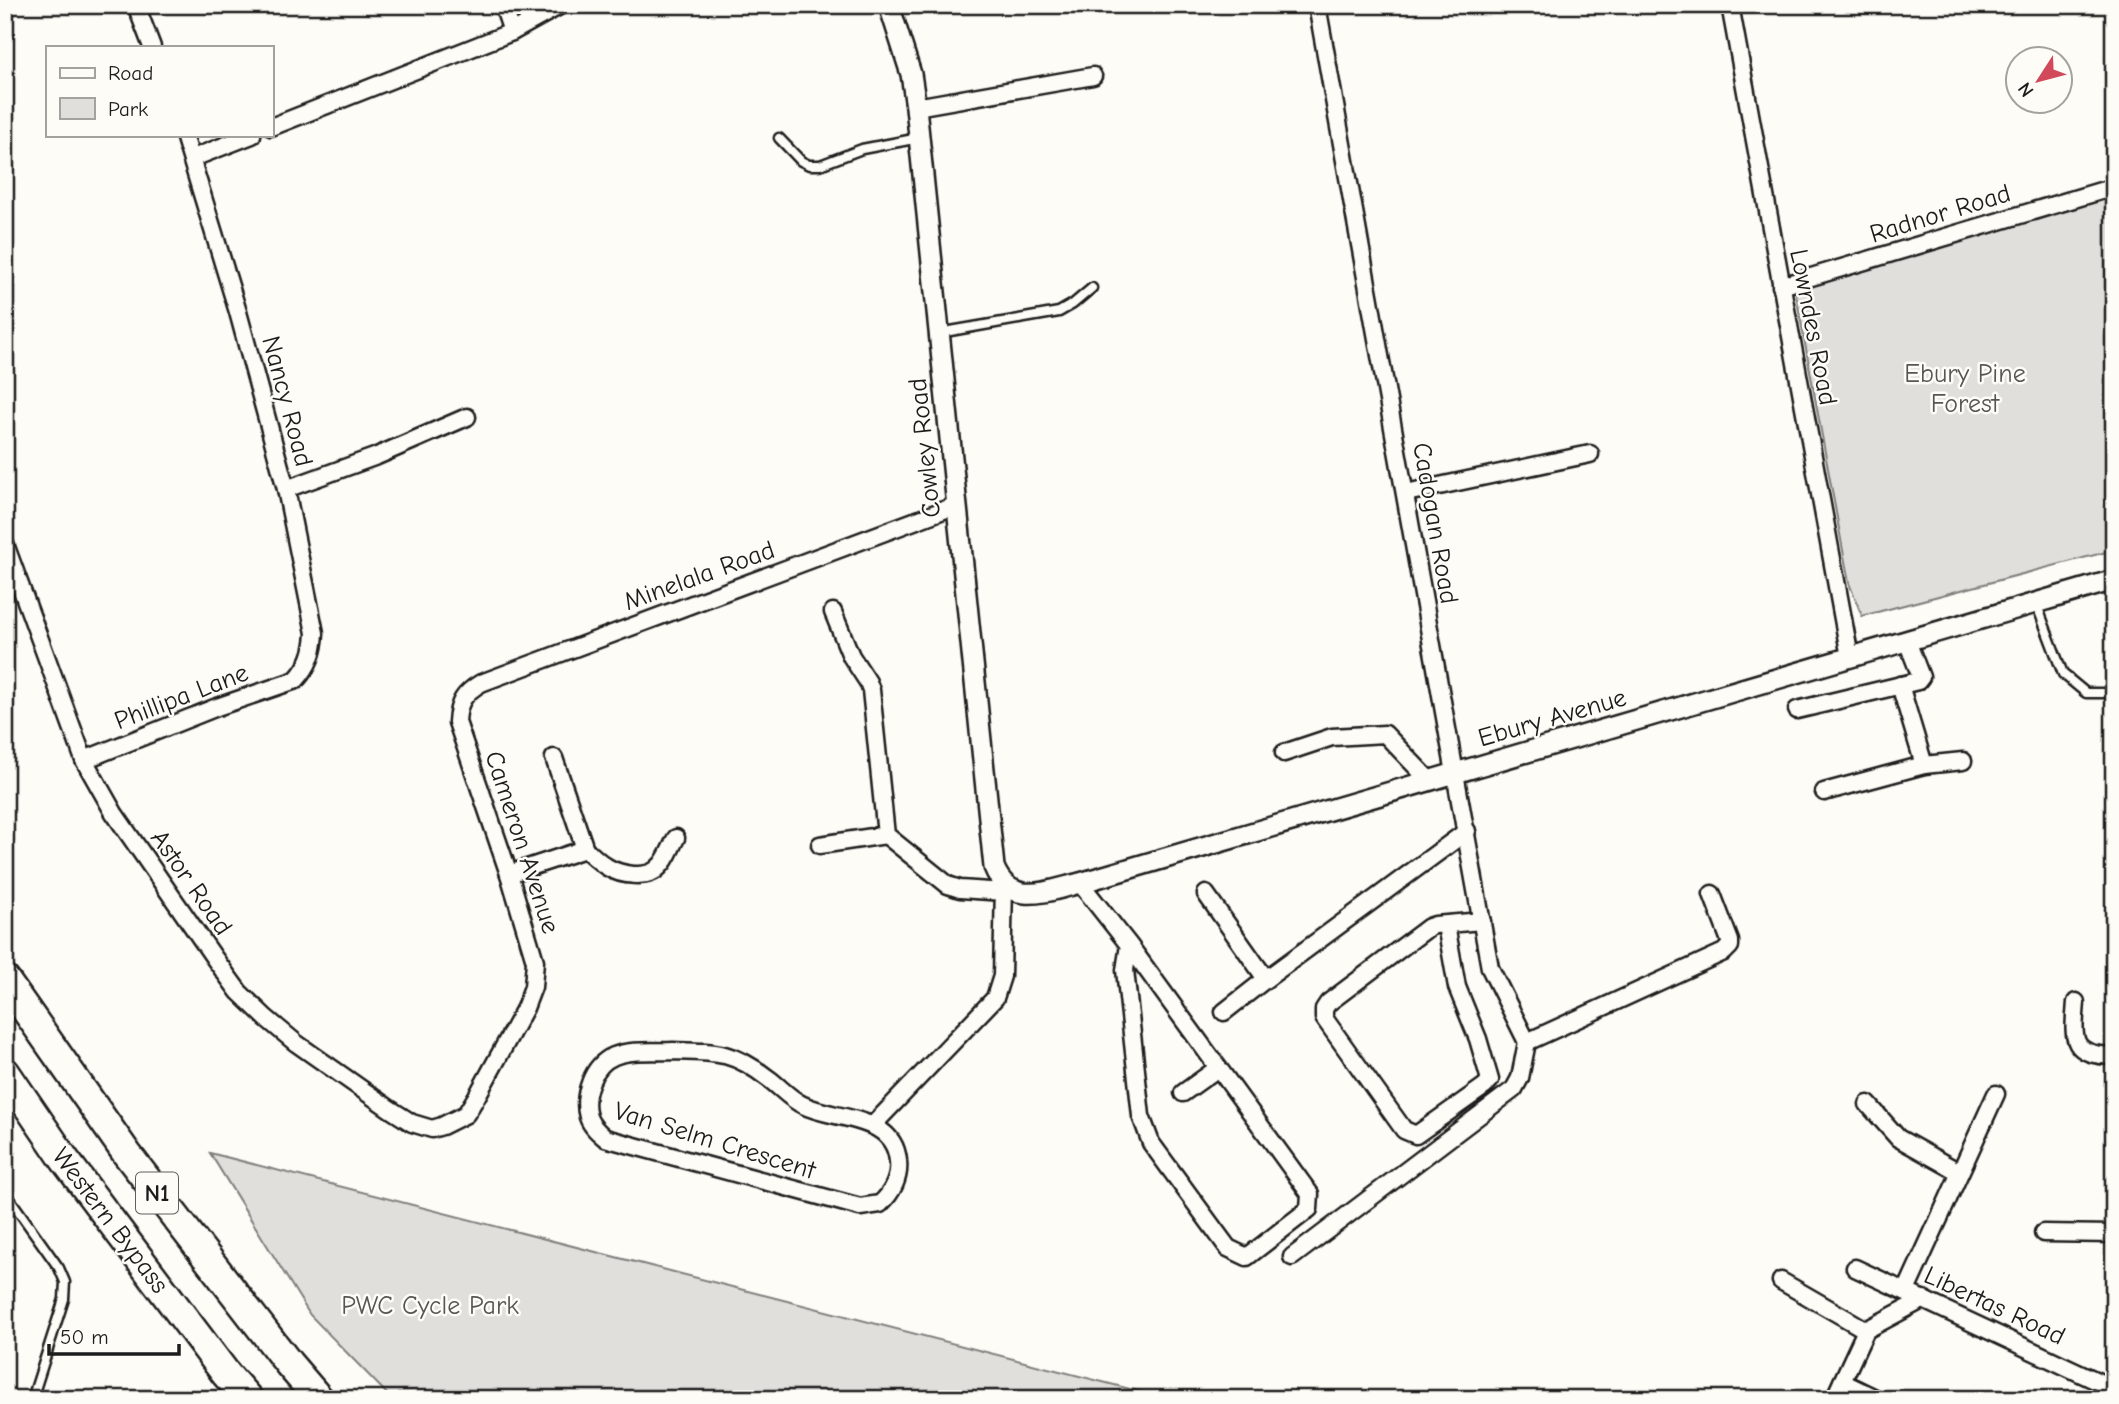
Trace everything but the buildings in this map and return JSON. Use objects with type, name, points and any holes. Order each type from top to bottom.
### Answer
[{"type":"highway","name":"Western Bypass","points":[[5,980],[127,1154],[289,1364],[320,1399]]},
{"type":"highway","name":"Western Bypass","points":[[5,1072],[65,1160],[226,1374],[248,1399]]},
{"type":"street","points":[[136,5],[152,46]]},
{"type":"street","points":[[503,5],[512,32]]},
{"type":"street","points":[[273,126],[512,32],[562,5]]},
{"type":"street","name":"Cowley Road","points":[[889,5],[911,74],[916,107],[994,867],[1004,889]]},
{"type":"street","name":"Cadogan Road","points":[[1317,5],[1490,968],[1527,1042]]},
{"type":"street","name":"Lowndes Road","points":[[1731,5],[1850,657]]},
{"type":"street","points":[[916,107],[1093,76]]},
{"type":"street","name":"Nancy Road","points":[[184,136],[238,312],[286,489],[315,633],[310,660],[296,680]]},
{"type":"street","points":[[193,158],[249,136]]},
{"type":"street","name":"Radnor Road","points":[[1781,286],[2114,187]]},
{"type":"street","points":[[286,489],[377,456],[467,416]]},
{"type":"street","points":[[1406,493],[1590,454]]},
{"type":"street","name":"Minelala Road","points":[[462,697],[481,683],[957,505]]},
{"type":"street","name":"Astor Road","points":[[5,544],[84,760],[114,813],[239,992],[296,1043],[412,1123],[432,1129],[466,1114]]},
{"type":"street","name":"Ebury Avenue","points":[[1004,889],[1020,894],[1080,883],[2114,580]]},
{"type":"street","points":[[833,612],[846,648],[871,690],[886,835],[948,886],[960,889],[1004,889],[1002,976],[995,998],[873,1125]]},
{"type":"street","points":[[1797,710],[1914,683],[1921,677],[1907,641]]},
{"type":"street","name":"Phillipa Lane","points":[[84,760],[217,707],[296,680]]},
{"type":"street","points":[[1900,685],[1924,765]]},
{"type":"street","name":"Cameron Avenue","points":[[462,697],[457,710],[457,722],[509,874],[535,961],[533,987],[525,1008],[466,1114]]},
{"type":"street","points":[[1284,753],[1332,737],[1385,734],[1429,780]]},
{"type":"street","points":[[554,758],[585,849],[609,868],[619,872],[648,875],[659,869],[676,838]]},
{"type":"street","points":[[1824,792],[1924,765],[1963,761]]},
{"type":"street","points":[[1224,1012],[1467,831]]},
{"type":"street","points":[[820,845],[886,835]]},
{"type":"street","points":[[509,874],[585,849]]},
{"type":"street","points":[[1080,883],[1129,945],[1306,1185],[1311,1198],[1309,1209],[1247,1257],[1228,1248],[1151,1143],[1146,1132],[1141,1116],[1125,970],[1129,945]]},
{"type":"street","points":[[1206,894],[1266,979]]},
{"type":"street","points":[[1292,1257],[1514,1089],[1520,1079],[1527,1042],[1724,953],[1730,946],[1730,941],[1712,894]]},
{"type":"street","points":[[1446,925],[1457,987],[1478,1039],[1490,1080],[1416,1135],[1404,1130],[1323,1014],[1328,1003],[1429,927],[1446,925],[1482,921]]},
{"type":"street","points":[[2076,1002],[2074,1035],[2078,1045],[2095,1056],[2114,1056]]},
{"type":"street","name":"Van Selm Crescent","points":[[673,1051],[719,1054],[733,1056],[749,1065],[805,1106],[873,1125],[894,1145],[898,1171],[892,1190],[880,1204],[860,1208],[605,1138],[591,1123],[586,1099],[597,1069],[616,1055],[673,1051]]},
{"type":"street","points":[[1183,1093],[1218,1068]]},
{"type":"street","points":[[1906,1291],[1996,1094]]},
{"type":"street","points":[[1868,1104],[1904,1143],[1959,1172]]},
{"type":"street","points":[[2043,1233],[2114,1234]]},
{"type":"street","name":"Libertas Road","points":[[1855,1268],[2114,1389]]},
{"type":"street","points":[[1781,1281],[1866,1330]]},
{"type":"street","points":[[1833,1399],[1866,1330],[1924,1299]]},
{"type":"street","points":[[1842,1382],[1877,1399]]},
{"type":"lane","points":[[779,138],[801,161],[809,165],[820,164],[862,149],[919,138]]},
{"type":"lane","points":[[939,333],[1059,312],[1093,288]]},
{"type":"lane","points":[[2036,602],[2063,674],[2086,693],[2114,693]]},
{"type":"lane","points":[[5,1192],[54,1259],[65,1282],[64,1299],[32,1399]]},
{"type":"green space","name":"Ebury Pine Forest","points":[[2114,196],[2114,550],[1862,616],[1849,583],[1793,278]]},
{"type":"green space","name":"PWC Cycle Park","points":[[210,1153],[1169,1399],[392,1399],[310,1315]]}]
